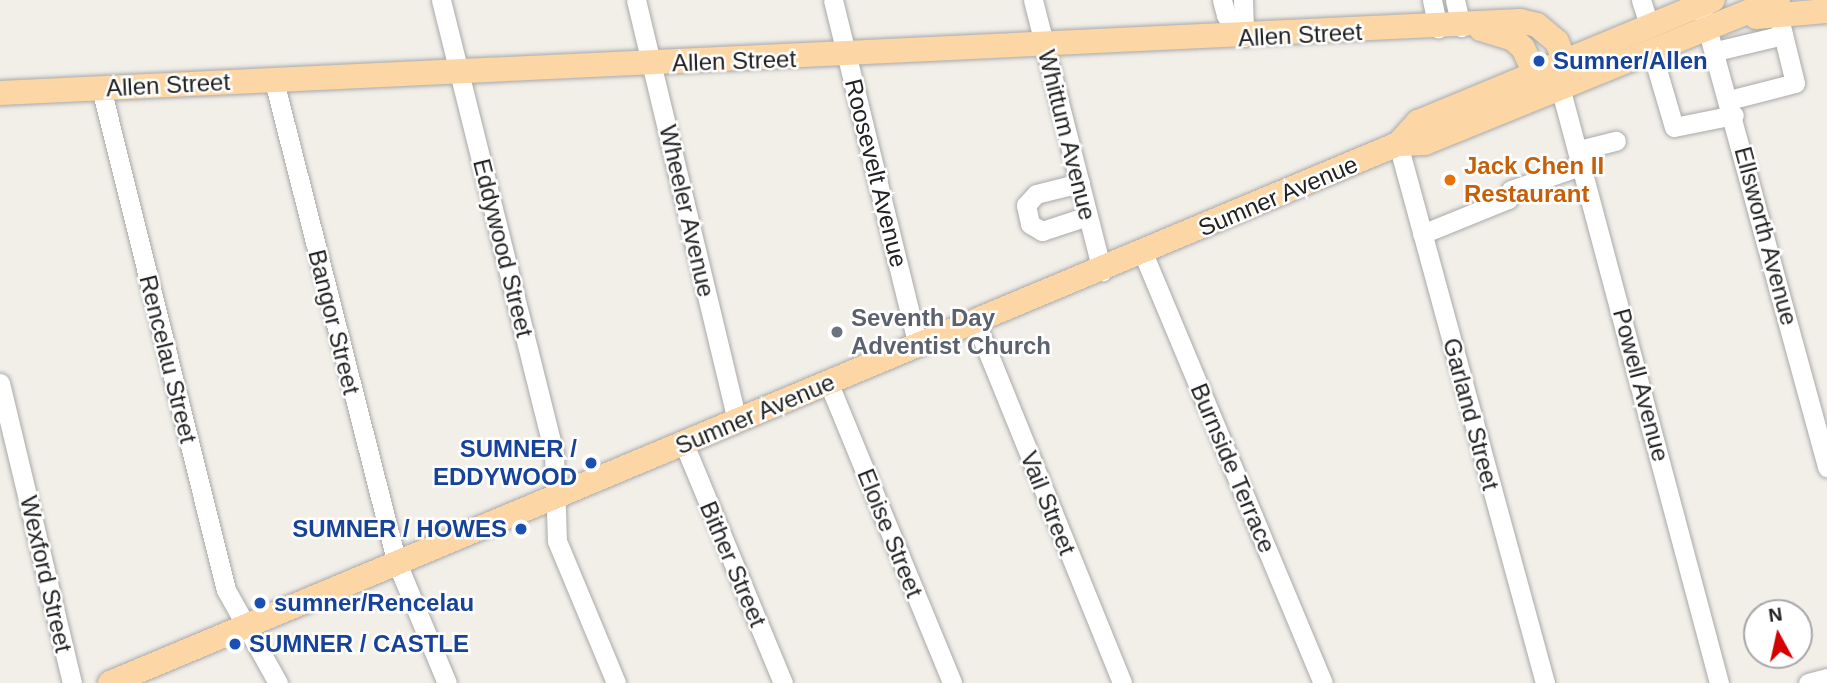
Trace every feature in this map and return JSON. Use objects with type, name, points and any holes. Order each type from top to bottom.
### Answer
[{"type":"main road","name":"Sumner Avenue","points":[[111,683],[1398,145],[1425,143],[1651,49],[1707,11]]},
{"type":"main road","name":"Sumner Avenue","points":[[1398,145],[1418,122],[1649,24],[1707,11],[1780,16]]},
{"type":"main road","points":[[1707,11],[1740,19],[1827,11]]},
{"type":"main road","name":"Allen Street","points":[[0,93],[847,56],[1531,22],[1552,35],[1564,59]]},
{"type":"main road","name":"Allen Street","points":[[1456,27],[1513,39],[1523,48],[1534,72],[1560,87]]},
{"type":"main road","points":[[1560,87],[1564,59]]},
{"type":"street","name":"Eddywood Street","points":[[442,0],[554,454],[553,497],[557,541],[616,683]]},
{"type":"street","name":"Wheeler Avenue","points":[[636,0],[737,422]]},
{"type":"street","name":"Roosevelt Avenue","points":[[833,0],[918,346]]},
{"type":"street","name":"Whittum Avenue","points":[[1033,0],[1102,271]]},
{"type":"street","points":[[1222,0],[1226,15],[1244,37]]},
{"type":"street","points":[[1243,0],[1244,37]]},
{"type":"street","points":[[1432,0],[1456,27]]},
{"type":"street","points":[[1455,0],[1456,27]]},
{"type":"street","points":[[1641,0],[1649,24]]},
{"type":"street","name":"Ellsworth Avenue","points":[[1707,11],[1827,468]]},
{"type":"street","points":[[1651,49],[1674,127],[1795,83],[1780,16],[1746,44],[1716,51]]},
{"type":"street","points":[[1740,19],[1746,44]]},
{"type":"street","name":"Bangor Street","points":[[274,81],[397,563],[447,683]]},
{"type":"street","name":"Powell Avenue","points":[[1560,87],[1719,683]]},
{"type":"street","name":"Rencelau Street","points":[[101,88],[226,590],[244,627],[264,650],[278,683]]},
{"type":"street","points":[[1423,234],[1507,199],[1511,190],[1616,141]]},
{"type":"street","name":"Garland Street","points":[[1398,145],[1545,683]]},
{"type":"street","points":[[1080,183],[1036,194],[1026,205],[1031,224],[1042,231],[1088,216]]},
{"type":"street","name":"Burnside Terrace","points":[[1143,253],[1324,683]]},
{"type":"street","name":"Vail Street","points":[[976,323],[1122,683]]},
{"type":"street","name":"Wexford Street","points":[[0,383],[72,683]]},
{"type":"street","name":"Eloise Street","points":[[829,384],[952,683]]},
{"type":"street","name":"Bither Street","points":[[684,444],[783,683]]},
{"type":"street","points":[[1808,683],[1827,678]]},
{"type":"place","name":"Sumner/Allen","points":[[1539,61]]},
{"type":"place","name":"Jack Chen II Restaurant","points":[[1450,180]]},
{"type":"place","name":"Seventh Day Adventist Church","points":[[837,332]]},
{"type":"place","name":"SUMNER / EDDYWOOD","points":[[591,463]]},
{"type":"place","name":"SUMNER / HOWES","points":[[521,529]]},
{"type":"place","name":"sumner/Rencelau","points":[[260,603]]},
{"type":"place","name":"SUMNER / CASTLE","points":[[235,644]]}]
